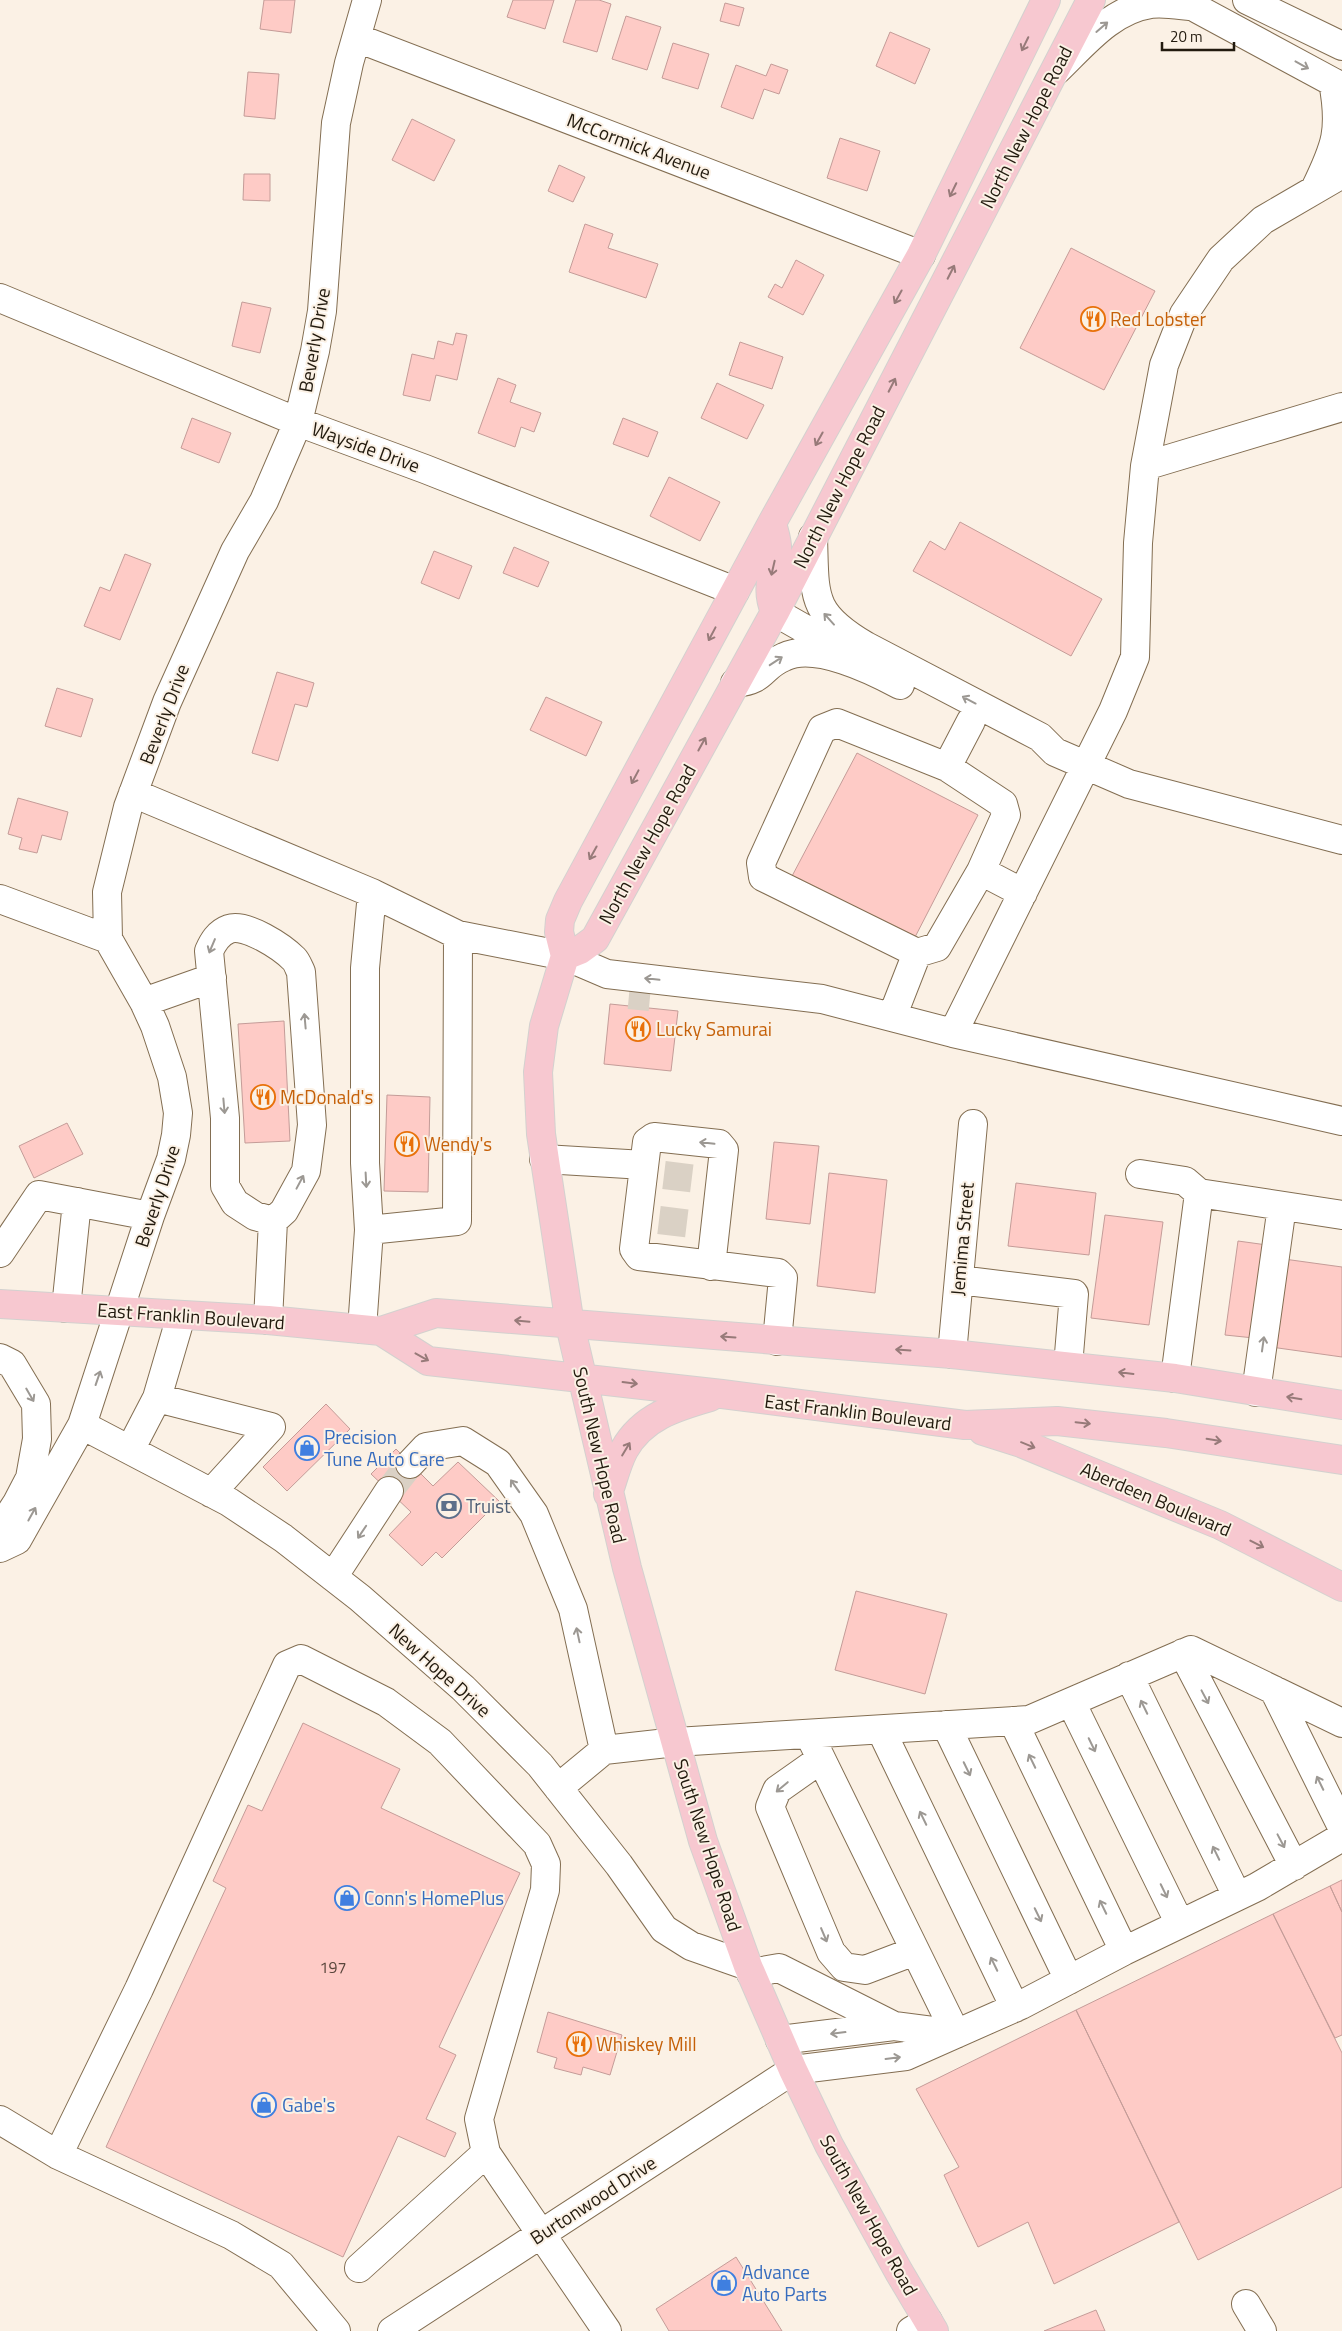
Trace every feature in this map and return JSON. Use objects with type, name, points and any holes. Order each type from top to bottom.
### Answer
[{"type":"main road","name":"North New Hope Road","points":[[1046,0],[921,255],[772,523],[568,901],[560,920],[559,932],[565,956],[580,950],[595,939],[775,612],[1092,0]]},
{"type":"main road","points":[[772,523],[778,548],[769,586],[770,600],[775,612]]},
{"type":"main road","points":[[565,956],[544,1026],[538,1072],[538,1101],[544,1159],[570,1325]]},
{"type":"main road","name":"East Franklin Boulevard","points":[[0,1304],[268,1320],[372,1330],[436,1313],[952,1354],[1175,1378],[1342,1405]]},
{"type":"main road","name":"South New Hope Road","points":[[570,1325],[608,1494],[676,1742],[704,1841],[749,1969],[793,2070],[829,2145],[924,2328]]},
{"type":"main road","name":"East Franklin Boulevard","points":[[372,1330],[428,1361],[722,1394],[964,1425],[1057,1420],[1166,1433],[1342,1460]]},
{"type":"main road","points":[[608,1494],[624,1450],[650,1420],[656,1415],[682,1405],[722,1394]]},
{"type":"main road","name":"Aberdeen Boulevard","points":[[964,1425],[1021,1443],[1220,1525],[1342,1587]]},
{"type":"street","name":"Beverly Drive","points":[[0,1548],[17,1540],[82,1425],[150,1216],[171,1159],[178,1113],[172,1077],[155,1026],[144,1002],[108,939],[107,892],[115,853],[133,793],[189,648],[235,551],[264,501],[298,422],[322,311],[336,123],[367,0]]},
{"type":"street","points":[[1247,0],[1342,46]]},
{"type":"street","points":[[1054,72],[1106,23],[1127,10],[1152,4],[1190,4],[1338,84],[1341,123],[1332,155],[1315,189]]},
{"type":"street","name":"McCormick Avenue","points":[[357,38],[921,255]]},
{"type":"street","points":[[953,1034],[1113,711],[1135,657],[1138,543],[1145,466],[1164,365],[1184,314],[1221,259],[1263,220],[1342,174]]},
{"type":"street","name":"Wayside Drive","points":[[0,298],[298,422],[443,476],[735,591]]},
{"type":"street","points":[[1145,466],[1342,407]]},
{"type":"street","points":[[813,537],[818,599],[822,610],[831,622],[866,646],[1040,737],[1055,752],[1129,784],[1342,840]]},
{"type":"street","points":[[775,612],[864,662],[870,669]]},
{"type":"street","points":[[735,683],[756,680],[775,661],[796,653],[821,655],[870,669],[1032,752],[1055,752]]},
{"type":"street","points":[[947,767],[971,721]]},
{"type":"street","points":[[837,723],[947,767],[1003,804],[1006,815],[981,871],[937,947],[917,954],[764,877],[761,863],[822,729],[837,723]]},
{"type":"street","points":[[133,793],[372,893],[458,935],[565,956],[606,974],[717,994]]},
{"type":"street","points":[[981,871],[1023,893]]},
{"type":"street","points":[[372,893],[365,968],[365,1131],[372,1330]]},
{"type":"street","points":[[0,899],[108,939]]},
{"type":"street","points":[[268,1320],[273,1221],[284,1211],[306,1171],[312,1125],[301,972],[296,960],[274,942],[245,930],[230,928],[214,939],[209,952],[225,1118],[225,1186],[235,1203],[255,1216],[273,1221]]},
{"type":"street","points":[[369,1230],[456,1221],[458,935]]},
{"type":"street","points":[[892,1017],[917,954]]},
{"type":"street","points":[[606,974],[613,988],[620,993],[640,996],[717,994],[822,999],[953,1034],[1342,1121]]},
{"type":"street","points":[[144,1002],[212,978]]},
{"type":"street","name":"Jemima Street","points":[[952,1354],[973,1124]]},
{"type":"street","points":[[711,1266],[708,1226],[713,1181],[724,1150],[719,1144],[654,1137],[647,1142],[650,1171],[648,1219],[634,1248],[640,1256],[711,1266],[778,1273],[783,1278],[777,1341]]},
{"type":"street","points":[[544,1159],[650,1171]]},
{"type":"street","points":[[1140,1174],[1185,1181],[1199,1194],[1342,1216]]},
{"type":"street","points":[[1175,1378],[1199,1194]]},
{"type":"street","points":[[0,1253],[40,1196],[150,1216]]},
{"type":"street","points":[[66,1308],[77,1202]]},
{"type":"street","points":[[1256,1392],[1282,1206]]},
{"type":"street","points":[[959,1280],[1074,1294],[1068,1366]]},
{"type":"street","points":[[130,1450],[156,1398],[181,1316]]},
{"type":"street","points":[[0,1358],[12,1364],[36,1404],[37,1439],[30,1478],[0,1529]]},
{"type":"street","points":[[156,1398],[271,1427],[211,1492]]},
{"type":"street","name":"New Hope Drive","points":[[82,1425],[211,1492],[283,1538],[332,1576],[463,1688],[540,1765],[619,1865],[664,1929],[691,1946],[749,1969]]},
{"type":"street","points":[[410,1464],[426,1447],[464,1442],[498,1463],[534,1514],[573,1609],[604,1750]]},
{"type":"street","points":[[332,1576],[389,1491]]},
{"type":"street","points":[[558,1788],[604,1750],[676,1742],[1029,1720],[1191,1650],[1342,1723]]},
{"type":"street","points":[[1183,1653],[1294,1866]]},
{"type":"street","points":[[58,2155],[139,1988],[287,1665],[301,1658],[386,1702],[440,1742],[537,1844],[546,1864],[544,1890],[479,2119],[486,2152],[608,2331]]},
{"type":"street","points":[[1129,1676],[1237,1896]]},
{"type":"street","points":[[1274,1690],[1342,1827]]},
{"type":"street","points":[[1071,1702],[1180,1924]]},
{"type":"street","points":[[1013,1721],[1124,1951]]},
{"type":"street","points":[[946,1725],[1069,1980]]},
{"type":"street","points":[[881,1730],[1015,2008]]},
{"type":"street","points":[[809,1734],[956,2034]]},
{"type":"street","points":[[822,1759],[777,1790],[770,1807],[831,1952],[844,1967],[865,1970],[915,1951]]},
{"type":"street","points":[[793,2070],[906,2056],[1015,2008],[1124,1951],[1237,1896],[1294,1866],[1342,1837]]},
{"type":"street","points":[[749,1969],[779,1968],[894,2026]]},
{"type":"street","points":[[780,2040],[894,2026],[956,2034]]},
{"type":"street","name":"Burtonwood Drive","points":[[392,2331],[793,2070]]},
{"type":"street","points":[[0,2120],[58,2155],[231,2234],[282,2265],[336,2331]]},
{"type":"street","points":[[359,2268],[486,2152]]},
{"type":"street","points":[[1246,2304],[1262,2331]]},
{"type":"building","points":[[264,0],[295,0],[291,33],[260,29]]},
{"type":"building","points":[[513,0],[554,0],[545,29],[507,17]]},
{"type":"building","points":[[576,0],[599,0],[611,4],[597,52],[563,42]]},
{"type":"building","points":[[725,3],[744,8],[739,26],[720,21]]},
{"type":"building","points":[[626,16],[661,27],[647,70],[612,59]]},
{"type":"building","points":[[890,32],[930,49],[915,84],[876,66]]},
{"type":"building","points":[[673,43],[709,54],[698,89],[662,78]]},
{"type":"building","points":[[771,64],[788,70],[779,94],[764,89],[753,119],[721,107],[736,65],[766,76]]},
{"type":"building","points":[[248,72],[279,74],[275,119],[244,116]]},
{"type":"building","points":[[412,119],[455,140],[434,181],[392,160]]},
{"type":"building","points":[[840,138],[880,151],[867,191],[827,178]]},
{"type":"building","points":[[559,165],[585,177],[573,202],[548,191]]},
{"type":"building","points":[[244,174],[270,174],[270,201],[243,200]]},
{"type":"building","points":[[585,224],[613,234],[608,248],[658,264],[646,298],[569,272]]},
{"type":"building","points":[[1071,248],[1155,291],[1104,390],[1020,348]]},
{"type":"building","points":[[796,260],[824,275],[803,315],[768,297],[775,284],[782,288]]},
{"type":"building","points":[[242,302],[271,308],[260,353],[232,346]]},
{"type":"building","points":[[456,333],[467,335],[457,380],[436,375],[430,401],[403,395],[412,354],[434,359],[438,341],[453,345]]},
{"type":"building","points":[[740,342],[783,357],[772,389],[729,375]]},
{"type":"building","points":[[498,378],[516,385],[510,402],[541,413],[534,432],[521,427],[515,447],[478,433]]},
{"type":"building","points":[[717,383],[764,405],[747,439],[701,418]]},
{"type":"building","points":[[192,418],[231,433],[219,463],[181,448]]},
{"type":"building","points":[[623,418],[658,432],[648,457],[613,444]]},
{"type":"building","points":[[669,477],[720,502],[700,541],[650,516]]},
{"type":"building","points":[[960,522],[1102,599],[1071,656],[913,571],[930,541],[945,550]]},
{"type":"building","points":[[514,547],[549,562],[538,587],[503,573]]},
{"type":"building","points":[[434,551],[472,566],[459,599],[421,583]]},
{"type":"building","points":[[125,554],[151,564],[120,640],[84,626],[100,587],[110,591]]},
{"type":"building","points":[[277,672],[314,683],[307,707],[295,704],[278,761],[252,753]]},
{"type":"building","points":[[57,688],[93,699],[81,737],[45,726]]},
{"type":"building","points":[[546,697],[602,722],[586,756],[530,730]]},
{"type":"building","points":[[857,753],[978,815],[913,941],[791,878]]},
{"type":"building","points":[[18,798],[68,812],[61,840],[42,835],[37,853],[19,849],[22,838],[8,834]]},
{"type":"building","points":[[610,1004],[678,1011],[671,1071],[604,1064]]},
{"type":"building","points":[[284,1021],[290,1141],[245,1143],[238,1024]]},
{"type":"building","name":"Wendy's","points":[[387,1095],[430,1097],[428,1192],[384,1191]]},
{"type":"building","points":[[67,1123],[83,1154],[34,1178],[19,1146]]},
{"type":"building","points":[[774,1142],[819,1146],[810,1224],[766,1219]]},
{"type":"building","points":[[829,1173],[887,1180],[875,1293],[817,1286]]},
{"type":"building","points":[[1016,1183],[1096,1193],[1089,1255],[1008,1246]]},
{"type":"building","points":[[1105,1215],[1163,1222],[1149,1325],[1091,1318]]},
{"type":"building","points":[[1238,1241],[1267,1245],[1254,1338],[1225,1335]]},
{"type":"building","points":[[1284,1259],[1342,1267],[1342,1357],[1271,1347]]},
{"type":"building","name":"Precision Tune Auto Care","points":[[326,1404],[350,1429],[287,1491],[263,1467]]},
{"type":"building","name":"Truist","points":[[396,1449],[433,1486],[458,1462],[499,1501],[442,1558],[436,1552],[422,1566],[389,1535],[411,1512],[371,1474]]},
{"type":"building","points":[[856,1591],[947,1614],[925,1694],[835,1670]]},
{"type":"building","points":[[303,1723],[400,1769],[381,1808],[520,1873],[439,2047],[456,2055],[426,2119],[456,2133],[445,2157],[398,2136],[343,2257],[106,2147],[226,1888],[213,1881],[248,1805],[262,1811]]},
{"type":"building","points":[[1342,1880],[1342,1912],[1330,1886]]},
{"type":"building","points":[[1330,1886],[1342,1912],[1342,2035],[1335,2038],[1273,1914]]},
{"type":"building","points":[[1273,1914],[1342,2053],[1342,2187],[1198,2260],[1076,2010]]},
{"type":"building","points":[[1076,2010],[1179,2222],[1054,2284],[1028,2222],[978,2247],[944,2175],[959,2167],[916,2089]]},
{"type":"building","name":"Whiskey Mill","points":[[548,2012],[622,2035],[610,2075],[583,2067],[581,2075],[554,2068],[557,2058],[537,2052]]},
{"type":"building","name":"Advance Auto Parts","points":[[736,2257],[782,2331],[669,2331],[656,2309]]},
{"type":"building","points":[[1096,2310],[1105,2331],[1044,2331]]},
{"type":"tunnel","points":[[629,995],[650,997]]},
{"type":"tunnel","points":[[664,1175],[705,1180]]},
{"type":"tunnel","points":[[659,1220],[700,1225]]},
{"type":"tunnel","points":[[389,1491],[410,1464]]},
{"type":"place","name":"Red Lobster","points":[[1093,319]]},
{"type":"place","name":"Lucky Samurai","points":[[638,1029]]},
{"type":"place","name":"McDonald's","points":[[263,1097]]},
{"type":"place","name":"Wendy's","points":[[407,1144]]},
{"type":"place","name":"Precision Tune Auto Care","points":[[307,1448]]},
{"type":"place","name":"Truist","points":[[449,1506]]},
{"type":"place","name":"Conn's HomePlus","points":[[347,1898]]},
{"type":"place","name":"Whiskey Mill","points":[[579,2044]]},
{"type":"place","name":"Gabe's","points":[[264,2105]]},
{"type":"place","name":"Advance Auto Parts","points":[[724,2283]]}]
